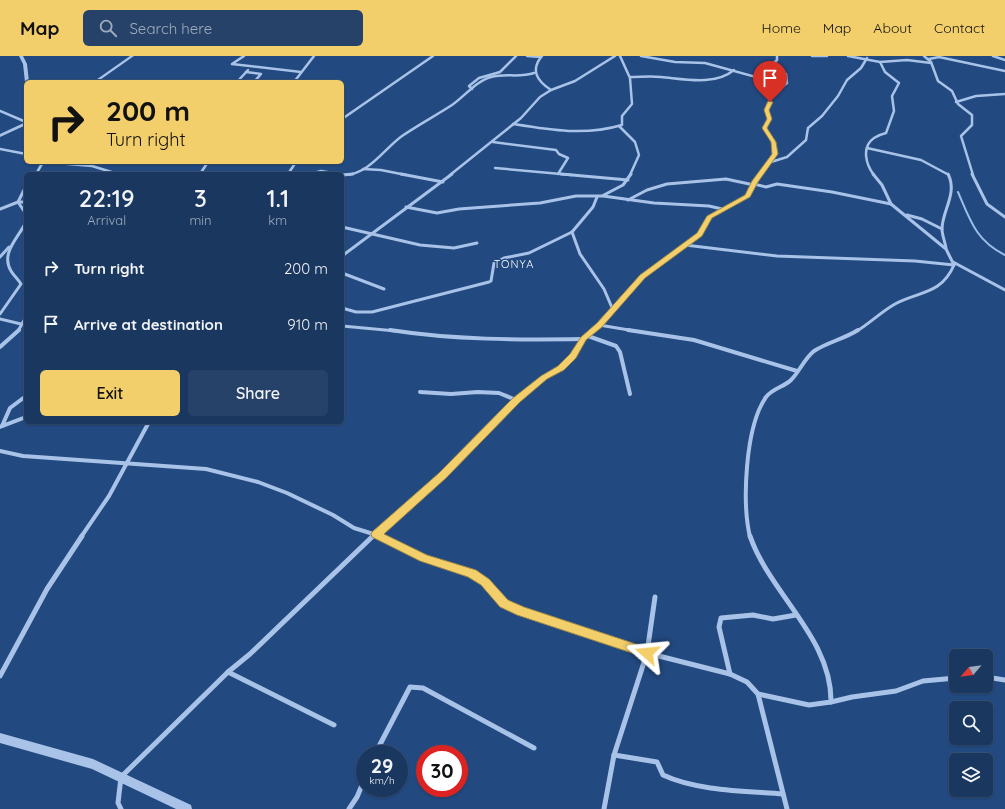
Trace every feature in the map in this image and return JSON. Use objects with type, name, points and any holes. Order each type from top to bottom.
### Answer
[{"type":"street","points":[[22,56],[26,68],[26,80]]},
{"type":"street","points":[[98,80],[132,56]]},
{"type":"street","points":[[244,56],[232,64],[301,72]]},
{"type":"street","points":[[295,80],[314,56]]},
{"type":"street","points":[[344,118],[433,56]]},
{"type":"street","points":[[472,90],[469,86],[474,81],[483,75],[499,72],[516,56]]},
{"type":"street","points":[[528,56],[542,56]]},
{"type":"street","points":[[542,56],[534,68],[534,73],[538,81],[551,90]]},
{"type":"street","points":[[344,254],[406,207],[442,182],[492,142],[540,97],[551,90],[575,81],[615,56]]},
{"type":"street","points":[[512,124],[560,132],[599,130],[619,126],[623,123],[623,114],[632,104],[629,98],[631,87],[630,77],[620,56]]},
{"type":"street","points":[[641,56],[675,62],[700,62],[734,70],[766,80],[787,83]]},
{"type":"street","points":[[777,56],[777,60],[773,64],[786,74],[787,83]]},
{"type":"street","points":[[812,56],[827,56]]},
{"type":"street","points":[[848,56],[866,58],[880,62],[907,60],[931,63]]},
{"type":"street","points":[[924,56],[929,59],[937,79],[952,92],[956,102],[969,111],[974,118],[972,125],[961,136],[971,171],[988,204],[1005,216]]},
{"type":"street","points":[[993,56],[1005,60]]},
{"type":"street","points":[[929,59],[939,57],[1005,71]]},
{"type":"street","points":[[770,162],[787,157],[806,140],[808,128],[822,116],[838,96],[847,80],[861,68],[866,58]]},
{"type":"street","points":[[880,62],[885,72],[899,83],[892,96],[894,111],[889,121],[886,133],[874,138],[867,148],[866,160],[868,167],[882,185],[891,204]]},
{"type":"street","points":[[240,80],[251,67]]},
{"type":"street","points":[[630,77],[660,77],[696,81],[727,76],[734,70]]},
{"type":"street","points":[[246,72],[261,74],[256,80]]},
{"type":"street","points":[[344,175],[352,175],[363,170],[405,134],[492,77],[529,75],[534,73]]},
{"type":"street","points":[[122,809],[118,804],[121,777],[228,672],[250,654],[376,534],[443,475],[516,400],[544,377],[561,368],[573,356],[583,339],[600,325],[643,277],[700,234],[709,217],[722,209],[743,200],[751,192],[754,184],[775,154],[773,142],[765,130],[770,117],[767,110],[770,104],[769,98],[771,94],[787,83]]},
{"type":"street","points":[[956,102],[976,96],[1005,94]]},
{"type":"street","points":[[0,110],[24,121]]},
{"type":"street","points":[[0,136],[24,123]]},
{"type":"street","points":[[406,207],[437,213],[459,209],[540,203],[576,196],[602,196],[618,189],[628,180],[639,155],[635,142],[619,126]]},
{"type":"street","points":[[492,142],[556,150],[568,158],[558,174]]},
{"type":"street","points":[[831,702],[833,693],[827,670],[806,629],[774,584],[755,549],[746,511],[746,494],[752,440],[765,398],[769,393],[793,378],[797,371],[817,349],[854,333],[899,302],[935,289],[951,274],[953,264],[946,249],[942,229],[951,196],[951,179],[948,173],[921,160],[867,148]]},
{"type":"street","points":[[0,150],[24,153]]},
{"type":"street","points":[[66,164],[87,166],[110,172]]},
{"type":"street","points":[[495,168],[628,180]]},
{"type":"street","points":[[363,170],[380,170],[442,182]]},
{"type":"street","points":[[628,200],[647,190],[667,184],[726,179],[766,187],[777,184],[832,192],[891,204],[946,249]]},
{"type":"street","points":[[18,202],[24,190]]},
{"type":"street","points":[[602,196],[628,200],[709,206],[722,209]]},
{"type":"street","points":[[344,309],[356,312],[372,312],[402,303],[478,286],[491,281],[494,263],[504,258],[529,253],[572,232],[593,207],[597,197]]},
{"type":"street","points":[[18,202],[24,211]]},
{"type":"street","points":[[0,209],[18,202],[24,202]]},
{"type":"street","points":[[906,215],[927,221],[942,229]]},
{"type":"street","points":[[0,257],[10,246],[24,225]]},
{"type":"street","points":[[344,227],[413,244],[440,247],[461,247],[477,243]]},
{"type":"street","points":[[572,232],[580,254],[604,289],[613,310]]},
{"type":"street","points":[[685,245],[777,256],[895,260],[953,264],[1005,290]]},
{"type":"street","points":[[0,314],[21,284],[9,267],[10,246]]},
{"type":"street","points":[[344,274],[384,288]]},
{"type":"street","points":[[0,319],[21,324]]},
{"type":"street","points":[[0,347],[14,335],[24,320]]},
{"type":"street","points":[[600,325],[617,329],[679,337],[705,343],[797,371]]},
{"type":"street","points":[[344,326],[376,328],[434,336],[534,340],[583,339]]},
{"type":"street","points":[[588,336],[616,346],[620,352],[630,394]]},
{"type":"street","points":[[420,392],[451,394],[478,392],[499,393],[516,400]]},
{"type":"street","points":[[1,426],[7,410],[12,404],[24,397]]},
{"type":"street","points":[[1,426],[24,418]]},
{"type":"street","points":[[0,676],[47,589],[109,496],[148,424]]},
{"type":"street","points":[[0,451],[23,456],[90,459],[127,464],[182,466],[237,476],[287,493],[354,528],[376,534],[424,558],[472,574],[485,582],[504,604],[521,611],[647,653],[730,674],[747,682],[758,694],[787,809]]},
{"type":"street","points":[[604,809],[614,756],[647,653],[655,597]]},
{"type":"street","points":[[730,674],[719,627],[721,618],[753,615],[773,619],[796,615]]},
{"type":"street","points":[[228,672],[334,725]]},
{"type":"street","points":[[993,678],[1005,680]]},
{"type":"street","points":[[758,694],[808,705],[852,697],[896,692],[923,681],[949,679]]},
{"type":"street","points":[[379,745],[410,687],[415,686],[423,688],[534,748]]},
{"type":"street","points":[[0,738],[93,764],[187,809]]},
{"type":"street","points":[[614,756],[657,762],[663,775],[677,780],[705,786],[783,794]]},
{"type":"street","points":[[349,809],[357,797]]},
{"type":"waterway","points":[[958,192],[970,221],[975,229],[987,243],[1005,255]]},
{"type":"district","name":"TONYA","points":[[514,264]]},
{"type":"route","points":[[647,653],[504,604],[485,582],[472,574],[449,565],[424,558],[376,534],[443,475],[516,400],[544,377],[561,368],[573,356],[583,339],[600,325],[643,277],[700,234],[709,217],[748,196],[755,181],[775,154],[772,139],[766,132],[765,128],[770,119],[767,111],[770,102]]}]
